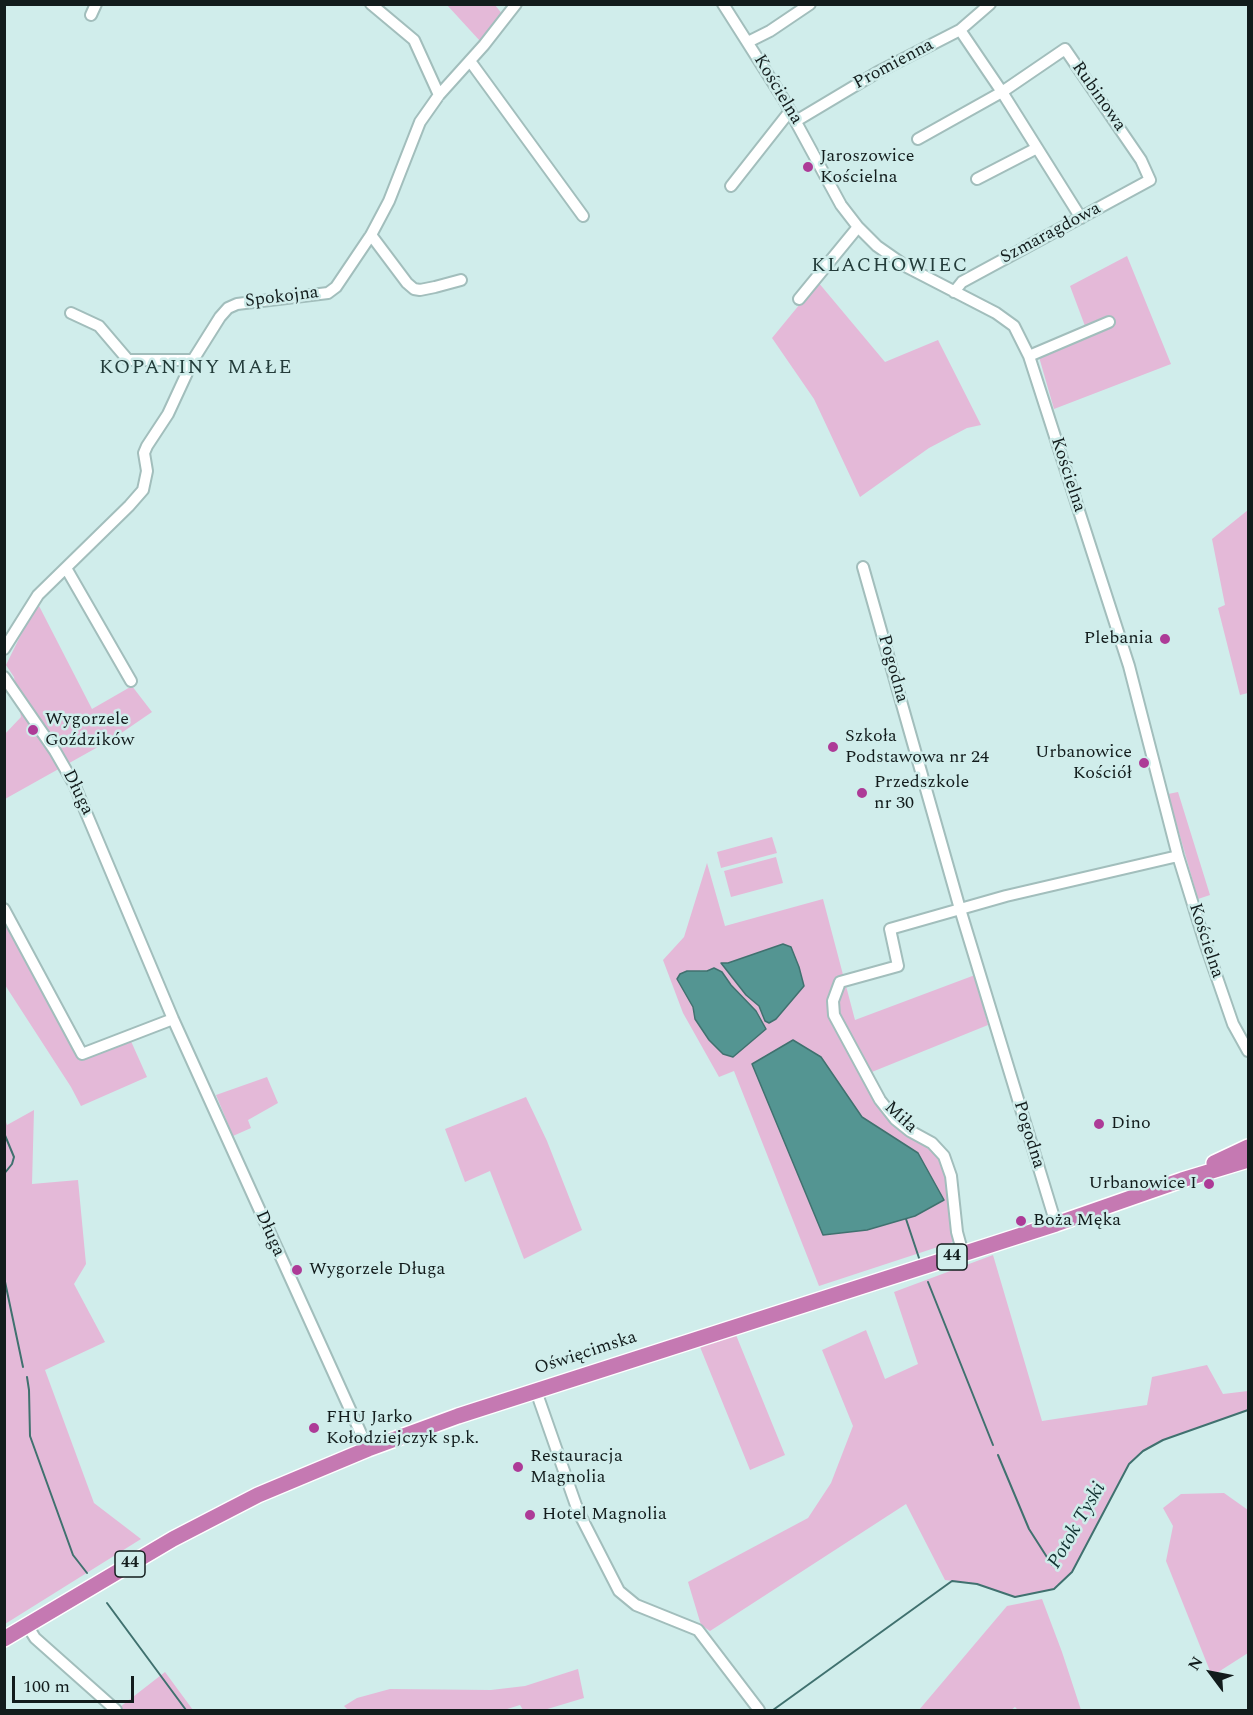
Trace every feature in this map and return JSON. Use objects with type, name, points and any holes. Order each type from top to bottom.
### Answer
[{"type":"highway","name":"Oświęcimska","points":[[1182,1180],[1248,1147]]},
{"type":"highway","name":"Oświęcimska","points":[[4,1639],[134,1561],[211,1519],[258,1495],[368,1449],[458,1416],[1248,1160]]},
{"type":"street","points":[[371,4],[414,40],[439,95]]},
{"type":"street","name":"Spokojna","points":[[4,649],[38,595],[143,490],[147,471],[144,453],[168,414],[193,360],[228,308],[237,304],[328,292],[336,287],[371,235],[400,177],[420,122],[439,95],[516,4]]},
{"type":"street","name":"Kościelna","points":[[723,4],[796,121],[841,205],[858,227],[892,257],[996,313],[1014,326],[1029,356],[1129,666],[1178,856],[1233,1024],[1248,1051]]},
{"type":"street","points":[[748,42],[770,31],[810,4]]},
{"type":"street","name":"Promienna","points":[[796,121],[878,72],[960,30],[990,4]]},
{"type":"street","points":[[960,30],[1081,218]]},
{"type":"street","name":"Rubinowa","points":[[918,139],[1002,92],[1065,50],[1140,159],[1150,180]]},
{"type":"street","points":[[470,61],[583,216]]},
{"type":"street","points":[[731,186],[790,111]]},
{"type":"street","points":[[977,179],[1037,148]]},
{"type":"street","name":"Szmaragdowa","points":[[954,292],[962,282],[1150,180]]},
{"type":"street","points":[[799,299],[858,227]]},
{"type":"street","points":[[371,235],[414,289],[435,288],[462,280]]},
{"type":"street","points":[[71,313],[99,326],[128,360],[193,360]]},
{"type":"street","points":[[1029,356],[1109,322]]},
{"type":"street","name":"Pogodna","points":[[863,567],[960,909],[1056,1224]]},
{"type":"street","points":[[66,568],[131,681]]},
{"type":"street","name":"Długa","points":[[4,677],[55,751],[74,784],[173,1019],[368,1449]]},
{"type":"street","points":[[960,909],[1178,856]]},
{"type":"street","points":[[4,909],[82,1054],[173,1019]]},
{"type":"street","name":"Miła","points":[[960,909],[890,929],[898,966],[840,982],[833,1001],[834,1015],[880,1100],[895,1119],[910,1131],[932,1143],[944,1156],[951,1176],[957,1232],[963,1254]]},
{"type":"street","points":[[536,1391],[578,1511],[619,1591],[636,1605],[698,1630],[758,1710]]},
{"type":"street","points":[[27,1625],[35,1638],[116,1710]]},
{"type":"shaded area","points":[[447,5],[495,5],[503,15],[480,41]]},
{"type":"shaded area","points":[[1127,256],[1171,364],[1054,409],[1037,350],[1085,326],[1070,286]]},
{"type":"shaded area","points":[[818,282],[885,362],[938,340],[981,425],[967,428],[929,448],[860,497],[814,399],[772,338]]},
{"type":"shaded area","points":[[1248,510],[1248,693],[1240,695],[1218,608],[1225,605],[1212,539]]},
{"type":"shaded area","points":[[37,602],[92,709],[132,686],[152,712],[114,738],[5,799],[4,735],[21,717],[14,677],[6,665]]},
{"type":"shaded area","points":[[1178,792],[1210,895],[1198,899],[1168,794]]},
{"type":"shaded area","points":[[772,837],[777,853],[721,868],[717,852]]},
{"type":"shaded area","points":[[776,857],[783,883],[731,897],[724,871]]},
{"type":"shaded area","points":[[707,863],[725,926],[823,899],[855,1020],[975,975],[988,1025],[862,1076],[897,1126],[937,1153],[945,1175],[953,1242],[819,1286],[734,1071],[719,1077],[683,1013],[663,960],[684,937]],"holes":[[[783,944],[791,948],[804,986],[776,1019],[768,1023],[759,1006],[746,995],[722,963]],[[700,970],[722,972],[756,1011],[765,1029],[733,1057],[723,1054],[709,1040],[695,1019],[693,1007]],[[821,1057],[862,1117],[918,1153],[915,1216],[867,1230],[823,1235],[753,1064]]]},
{"type":"shaded area","points":[[4,916],[80,1059],[130,1039],[147,1077],[81,1106],[5,985]]},
{"type":"shaded area","points":[[267,1077],[278,1103],[248,1120],[251,1128],[233,1136],[216,1095]]},
{"type":"shaded area","points":[[526,1097],[547,1141],[582,1230],[524,1259],[490,1171],[465,1182],[445,1129]]},
{"type":"shaded area","points":[[34,1110],[32,1184],[78,1180],[86,1264],[74,1284],[105,1342],[45,1370],[94,1503],[141,1539],[5,1624],[5,1119],[7,1125]]},
{"type":"shaded area","points":[[993,1255],[1042,1421],[1147,1405],[1152,1377],[1207,1365],[1223,1394],[1248,1391],[1248,1410],[1163,1440],[1143,1451],[1128,1464],[1072,1572],[1054,1589],[1015,1597],[977,1584],[945,1580],[906,1504],[710,1631],[701,1625],[688,1582],[808,1518],[831,1483],[853,1426],[822,1350],[866,1330],[885,1379],[918,1364],[894,1292]]},
{"type":"shaded area","points":[[736,1335],[785,1455],[750,1470],[700,1347]]},
{"type":"shaded area","points":[[1224,1493],[1248,1510],[1248,1653],[1212,1676],[1166,1561],[1173,1526],[1163,1508],[1181,1494]]},
{"type":"shaded area","points":[[1042,1599],[1081,1710],[1018,1710],[1015,1707],[1011,1710],[919,1710],[1007,1606]]},
{"type":"shaded area","points":[[578,1669],[584,1698],[544,1710],[523,1710],[520,1705],[504,1710],[348,1710],[344,1706],[357,1698],[390,1689],[491,1690],[525,1686]]},
{"type":"shaded area","points":[[165,1672],[193,1710],[124,1710],[120,1707]]},
{"type":"water","points":[[783,944],[791,947],[804,986],[776,1019],[769,1023],[765,1021],[759,1006],[746,995],[721,963],[728,963]]},
{"type":"water","points":[[714,968],[722,972],[756,1011],[766,1029],[733,1057],[723,1054],[709,1040],[695,1019],[693,1007],[677,979],[680,974],[687,971],[707,971]]},
{"type":"water","points":[[793,1040],[821,1057],[862,1117],[918,1153],[944,1200],[915,1216],[867,1230],[823,1235],[752,1064]]},
{"type":"waterway","points":[[4,1133],[14,1157],[12,1164],[4,1174]]},
{"type":"waterway","points":[[906,1219],[919,1258]]},
{"type":"waterway","points":[[4,1277],[23,1367]]},
{"type":"waterway","points":[[928,1282],[993,1445]]},
{"type":"waterway","points":[[27,1377],[30,1436],[73,1555],[87,1573]]},
{"type":"waterway","name":"Potok Tyski","points":[[773,1710],[952,1581],[977,1584],[1015,1597],[1054,1589],[1072,1572],[1129,1464],[1143,1451],[1163,1440],[1248,1410]]},
{"type":"waterway","points":[[998,1455],[1029,1529],[1052,1565]]},
{"type":"waterway","points":[[107,1603],[186,1710]]},
{"type":"place","name":"Jaroszowice Kościelna","points":[[808,167]]},
{"type":"place","name":"Plebania","points":[[1165,639]]},
{"type":"place","name":"Wygorzele Goździków","points":[[33,730]]},
{"type":"place","name":"Szkoła Podstawowa nr 24","points":[[833,747]]},
{"type":"place","name":"Urbanowice Kościół","points":[[1144,763]]},
{"type":"place","name":"Przedszkole nr 30","points":[[862,793]]},
{"type":"place","name":"Dino","points":[[1099,1124]]},
{"type":"place","name":"Urbanowice I","points":[[1209,1184]]},
{"type":"place","name":"Boża Męka","points":[[1021,1221]]},
{"type":"place","name":"Wygorzele Długa","points":[[297,1270]]},
{"type":"place","name":"FHU Jarko Kołodziejczyk sp.k.","points":[[314,1428]]},
{"type":"place","name":"Restauracja Magnolia","points":[[518,1467]]},
{"type":"place","name":"Hotel Magnolia","points":[[530,1515]]},
{"type":"district","name":"KLACHOWIEC","points":[[890,267]]},
{"type":"district","name":"KOPANINY MAŁE","points":[[196,369]]}]
